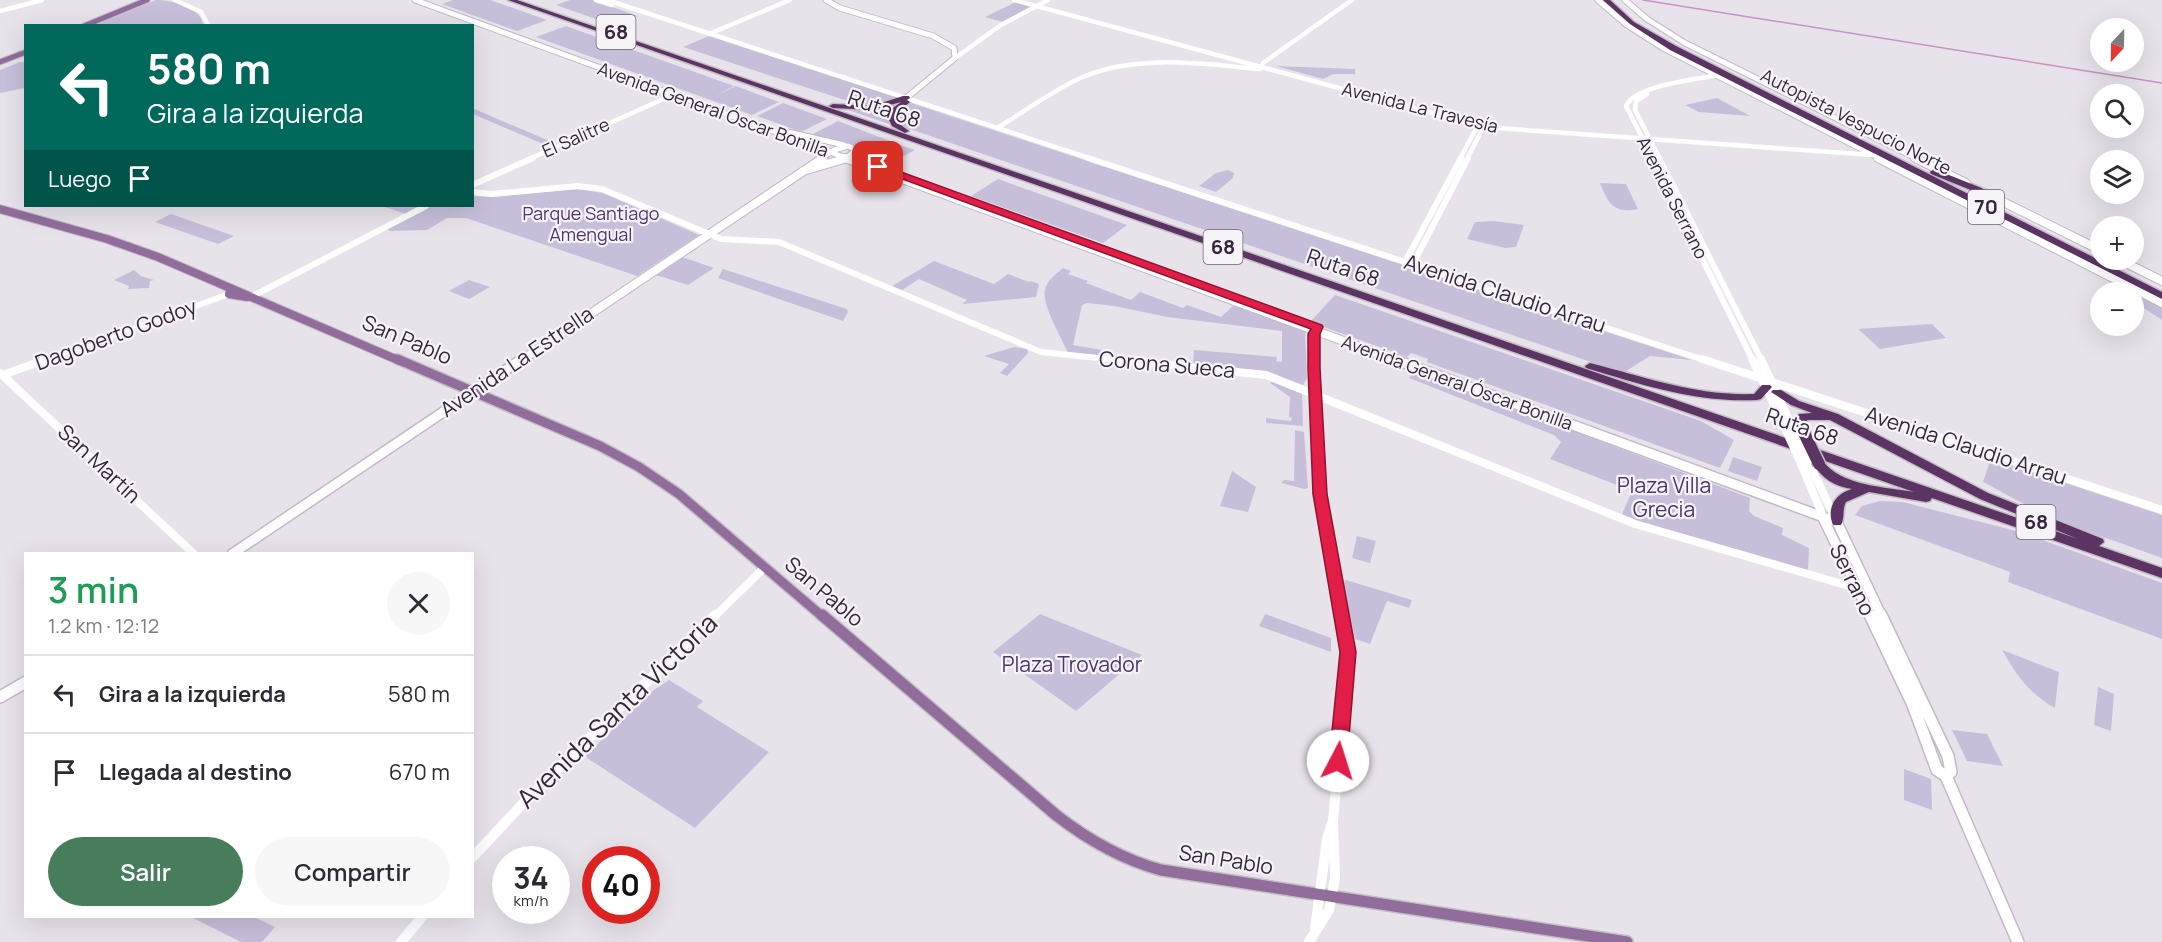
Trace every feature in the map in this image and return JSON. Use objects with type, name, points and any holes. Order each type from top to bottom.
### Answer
[{"type":"highway","name":"Ruta 68","points":[[511,0],[2162,573]]},
{"type":"highway","name":"Ruta 68","points":[[522,0],[2162,565]]},
{"type":"highway","name":"Autopista Vespucio Norte","points":[[1606,0],[1644,31],[1700,62],[2162,296]]},
{"type":"highway","name":"Autopista Vespucio Norte","points":[[1616,0],[1642,22],[1679,46],[2090,252]]},
{"type":"highway","points":[[1632,29],[1675,52],[1700,62]]},
{"type":"highway","points":[[830,106],[868,108],[908,99]]},
{"type":"highway","points":[[904,132],[892,120],[894,112],[908,99]]},
{"type":"highway","points":[[1914,164],[1991,195]]},
{"type":"highway","points":[[2125,270],[2162,288]]},
{"type":"highway","points":[[1569,361],[1649,385],[1693,394],[1756,397],[1769,385],[1788,400],[1846,423],[1984,496],[2106,546]]},
{"type":"highway","points":[[1846,423],[1823,416],[1805,416],[1800,422],[1798,431],[1813,463],[1826,474],[1837,480],[1908,494],[2012,521]]},
{"type":"highway","points":[[1837,522],[1835,511],[1840,500],[1854,492],[1877,489]]},
{"type":"main road","points":[[89,24],[147,0]]},
{"type":"main road","points":[[96,24],[153,0]]},
{"type":"main road","name":"Avenida General Óscar Bonilla","points":[[415,0],[787,131],[850,146]]},
{"type":"main road","name":"Avenida General Óscar Bonilla","points":[[426,0],[830,153],[1316,329],[1837,522]]},
{"type":"main road","points":[[819,0],[832,9],[947,42],[955,51],[955,58],[908,99]]},
{"type":"main road","points":[[826,0],[840,8],[941,44],[949,53],[948,64]]},
{"type":"main road","points":[[1598,0],[1632,29],[1719,77],[2162,303]]},
{"type":"main road","points":[[1625,0],[1647,19],[1685,43],[2090,245]]},
{"type":"main road","points":[[0,61],[24,52]]},
{"type":"main road","points":[[849,158],[856,150],[850,146]]},
{"type":"main road","name":"Avenida La Estrella","points":[[235,552],[830,153],[840,147],[850,146]]},
{"type":"main road","name":"Avenida La Estrella","points":[[803,171],[849,158]]},
{"type":"main road","name":"San Pablo","points":[[0,208],[196,268],[253,297],[474,390],[600,446],[639,466],[679,494],[1056,815],[1103,849],[1138,864],[1161,870],[1627,942]]},
{"type":"main road","points":[[25,216],[47,214]]},
{"type":"main road","points":[[134,248],[148,246]]},
{"type":"main road","points":[[2140,270],[2162,281]]},
{"type":"main road","points":[[229,294],[253,297]]},
{"type":"main road","name":"Serrano","points":[[1823,516],[1913,705],[1937,770],[1946,776],[2018,942]]},
{"type":"main road","name":"Serrano","points":[[1837,522],[1948,756],[1951,772],[1946,776]]},
{"type":"main road","points":[[0,697],[24,683]]},
{"type":"street","points":[[0,11],[42,0]]},
{"type":"street","points":[[174,0],[201,12],[208,18],[209,24]]},
{"type":"street","name":"Avenida Claudio Arrau","points":[[596,0],[705,33]]},
{"type":"street","name":"Avenida Claudio Arrau","points":[[607,0],[1413,264],[1769,385],[2162,510]]},
{"type":"street","points":[[705,33],[781,0]]},
{"type":"street","points":[[705,33],[790,0]]},
{"type":"street","name":"Avenida La Travesía","points":[[1014,0],[1278,68],[1481,125]]},
{"type":"street","name":"Avenida La Travesía","points":[[1024,0],[1038,5]]},
{"type":"street","points":[[955,58],[998,27],[1048,0]]},
{"type":"street","points":[[994,127],[1073,78],[1110,65],[1154,60],[1264,65],[1352,0]]},
{"type":"street","name":"Avenida La Travesía","points":[[1231,56],[1243,63]]},
{"type":"street","points":[[994,127],[1081,78],[1115,68],[1165,63],[1286,73]]},
{"type":"street","name":"Avenida La Travesía","points":[[1264,65],[1426,112],[1481,125],[1872,154]]},
{"type":"street","name":"Avenida Serrano","points":[[1719,77],[1653,93],[1638,99],[1635,108],[1646,138],[1769,385]]},
{"type":"street","name":"El Salitre","points":[[474,183],[676,93]]},
{"type":"street","points":[[1426,112],[1435,111]]},
{"type":"street","points":[[1405,262],[1481,125]]},
{"type":"street","points":[[1413,264],[1481,125]]},
{"type":"street","name":"Avenida La Travesía","points":[[1646,138],[1861,149]]},
{"type":"street","name":"Avenida Serrano","points":[[1646,138],[1749,332],[1769,385]]},
{"type":"street","name":"Corona Sueca","points":[[474,192],[491,194],[578,186],[599,188],[726,240],[764,239],[779,242],[1045,353],[1255,373],[1635,524],[1856,588]]},
{"type":"street","points":[[253,297],[424,207]]},
{"type":"street","name":"Dagoberto Godoy","points":[[2,374],[229,294]]},
{"type":"street","points":[[1312,937],[1328,913],[1326,895],[1336,847],[1333,821],[1348,652],[1320,494],[1315,395],[1316,329]]},
{"type":"street","name":"San Martín","points":[[2,374],[192,552]]},
{"type":"street","points":[[1769,385],[1798,431]]},
{"type":"street","name":"Serrano","points":[[1769,385],[1823,516]]},
{"type":"street","name":"Serrano","points":[[1813,463],[1837,522]]},
{"type":"street","name":"Avenida Santa Victoria","points":[[474,856],[531,795],[765,567]]},
{"type":"street","points":[[401,942],[421,918]]},
{"type":"green space","points":[[156,0],[177,3],[192,9],[202,19],[203,24],[99,24]]},
{"type":"green space","points":[[453,0],[490,0],[547,20],[517,31],[442,4]]},
{"type":"green space","points":[[570,0],[592,0],[638,16],[613,25],[556,5]]},
{"type":"green space","points":[[1016,2],[1033,7],[1003,22],[985,17]]},
{"type":"green space","points":[[566,26],[734,86],[715,96],[736,86],[779,102],[752,115],[536,37]]},
{"type":"green space","points":[[709,36],[899,98],[887,103],[860,105],[683,47]]},
{"type":"green space","points":[[24,62],[24,88],[0,93],[0,70]]},
{"type":"green space","points":[[1276,66],[1355,69],[1355,74],[1333,74],[1323,79]]},
{"type":"green space","points":[[1717,98],[1750,116],[1699,112],[1685,105]]},
{"type":"green space","points":[[904,101],[896,108],[892,125],[848,110],[867,110]]},
{"type":"green space","points":[[783,103],[827,119],[801,132],[757,116]]},
{"type":"green space","points":[[911,103],[1692,360],[1650,356],[1623,373],[907,128],[900,122],[899,115]]},
{"type":"green space","points":[[474,109],[559,145],[552,148],[474,114]]},
{"type":"green space","points":[[838,121],[890,141],[860,157],[856,156],[861,151],[856,146],[811,135]]},
{"type":"green space","points":[[891,142],[915,150],[895,161],[871,153]]},
{"type":"green space","points":[[1228,170],[1234,173],[1233,178],[1216,192],[1199,186],[1216,173]]},
{"type":"green space","points":[[998,179],[1127,225],[1103,243],[971,196]]},
{"type":"green space","points":[[1600,183],[1626,184],[1638,209],[1617,208],[1609,201]]},
{"type":"green space","name":"Parque Santiago Amengual","points":[[577,189],[603,193],[699,235],[637,276],[466,218],[447,218],[427,230],[390,231],[385,228],[409,215],[385,207],[474,207],[474,196],[493,197]]},
{"type":"green space","points":[[171,214],[234,236],[218,244],[155,222]]},
{"type":"green space","points":[[1494,221],[1524,225],[1516,247],[1505,248],[1467,239],[1475,222]]},
{"type":"green space","points":[[682,257],[714,268],[688,285],[656,275]]},
{"type":"green space","points":[[934,261],[994,284],[1008,274],[1031,281],[1039,284],[1036,297],[962,304],[967,300],[919,279],[902,290],[892,286]]},
{"type":"green space","points":[[1063,268],[1071,271],[1068,274],[1088,281],[1086,283],[1131,300],[1140,292],[1183,308],[1187,305],[1221,317],[1235,304],[1305,330],[1307,378],[1303,385],[1264,371],[1193,365],[1194,350],[1277,357],[1276,361],[1282,362],[1282,331],[1167,317],[1087,303],[1082,305],[1073,345],[1102,350],[1100,358],[1068,353],[1049,312],[1045,296],[1048,283]]},
{"type":"green space","points":[[723,269],[847,309],[848,312],[843,321],[718,278]]},
{"type":"green space","points":[[134,270],[141,276],[154,280],[150,281],[149,288],[128,289],[129,286],[114,280]]},
{"type":"green space","points":[[469,280],[490,287],[469,299],[449,291]]},
{"type":"green space","points":[[1335,295],[1701,421],[1734,440],[1720,468],[1427,362],[1428,359],[1411,353],[1407,357],[1310,322]]},
{"type":"green space","points":[[2144,297],[2162,306],[2162,320],[2144,308]]},
{"type":"green space","points":[[1932,324],[1946,338],[1880,349],[1858,329]]},
{"type":"green space","points":[[1014,347],[1027,349],[1028,353],[1007,376],[1000,373],[1009,364],[984,356]]},
{"type":"green space","name":"Plaza Villa Grecia","points":[[1414,371],[1750,498],[1749,511],[1754,516],[1783,528],[1782,535],[1809,548],[1808,571],[1640,522],[1622,514],[1632,491],[1550,459],[1561,442],[1554,435],[1409,378]]},
{"type":"green space","points":[[1272,381],[1302,392],[1303,426],[1266,423],[1266,418],[1291,421],[1292,418],[1289,417],[1290,397],[1270,383]]},
{"type":"green space","points":[[1295,430],[1304,432],[1308,488],[1305,489],[1281,483],[1284,480],[1294,481]]},
{"type":"green space","points":[[1733,457],[1762,467],[1757,481],[1728,471]]},
{"type":"green space","points":[[1991,458],[2162,515],[2162,558],[2050,518],[1983,482]]},
{"type":"green space","points":[[1232,471],[1256,487],[1248,512],[1220,506]]},
{"type":"green space","points":[[1880,501],[1903,502],[2020,532],[2162,583],[2162,639],[2008,582],[2010,572],[1855,515],[1862,506]]},
{"type":"green space","points":[[1357,536],[1376,541],[1370,563],[1352,558]]},
{"type":"green space","points":[[1346,580],[1412,600],[1409,608],[1387,601],[1370,644],[1355,639],[1343,583]]},
{"type":"green space","name":"Plaza Trovador","points":[[1040,614],[1142,655],[1076,711],[993,652]]},
{"type":"green space","points":[[1265,614],[1331,638],[1331,652],[1259,626]]},
{"type":"green space","points":[[2002,650],[2059,672],[2055,708],[2024,683]]},
{"type":"green space","points":[[669,680],[703,701],[697,707],[769,752],[695,828],[587,758],[586,755],[654,690]]},
{"type":"green space","points":[[2098,687],[2114,694],[2111,731],[2094,725]]},
{"type":"green space","points":[[1952,730],[1987,734],[2003,766],[1967,761]]},
{"type":"green space","points":[[1904,769],[1931,779],[1932,810],[1904,800]]},
{"type":"green space","points":[[193,918],[256,918],[275,927],[262,942],[241,942]]},
{"type":"waterway","points":[[1643,0],[2162,83]]},
{"type":"route","points":[[878,167],[1318,327],[1314,334],[1314,368],[1320,494],[1348,652],[1338,761]]}]
